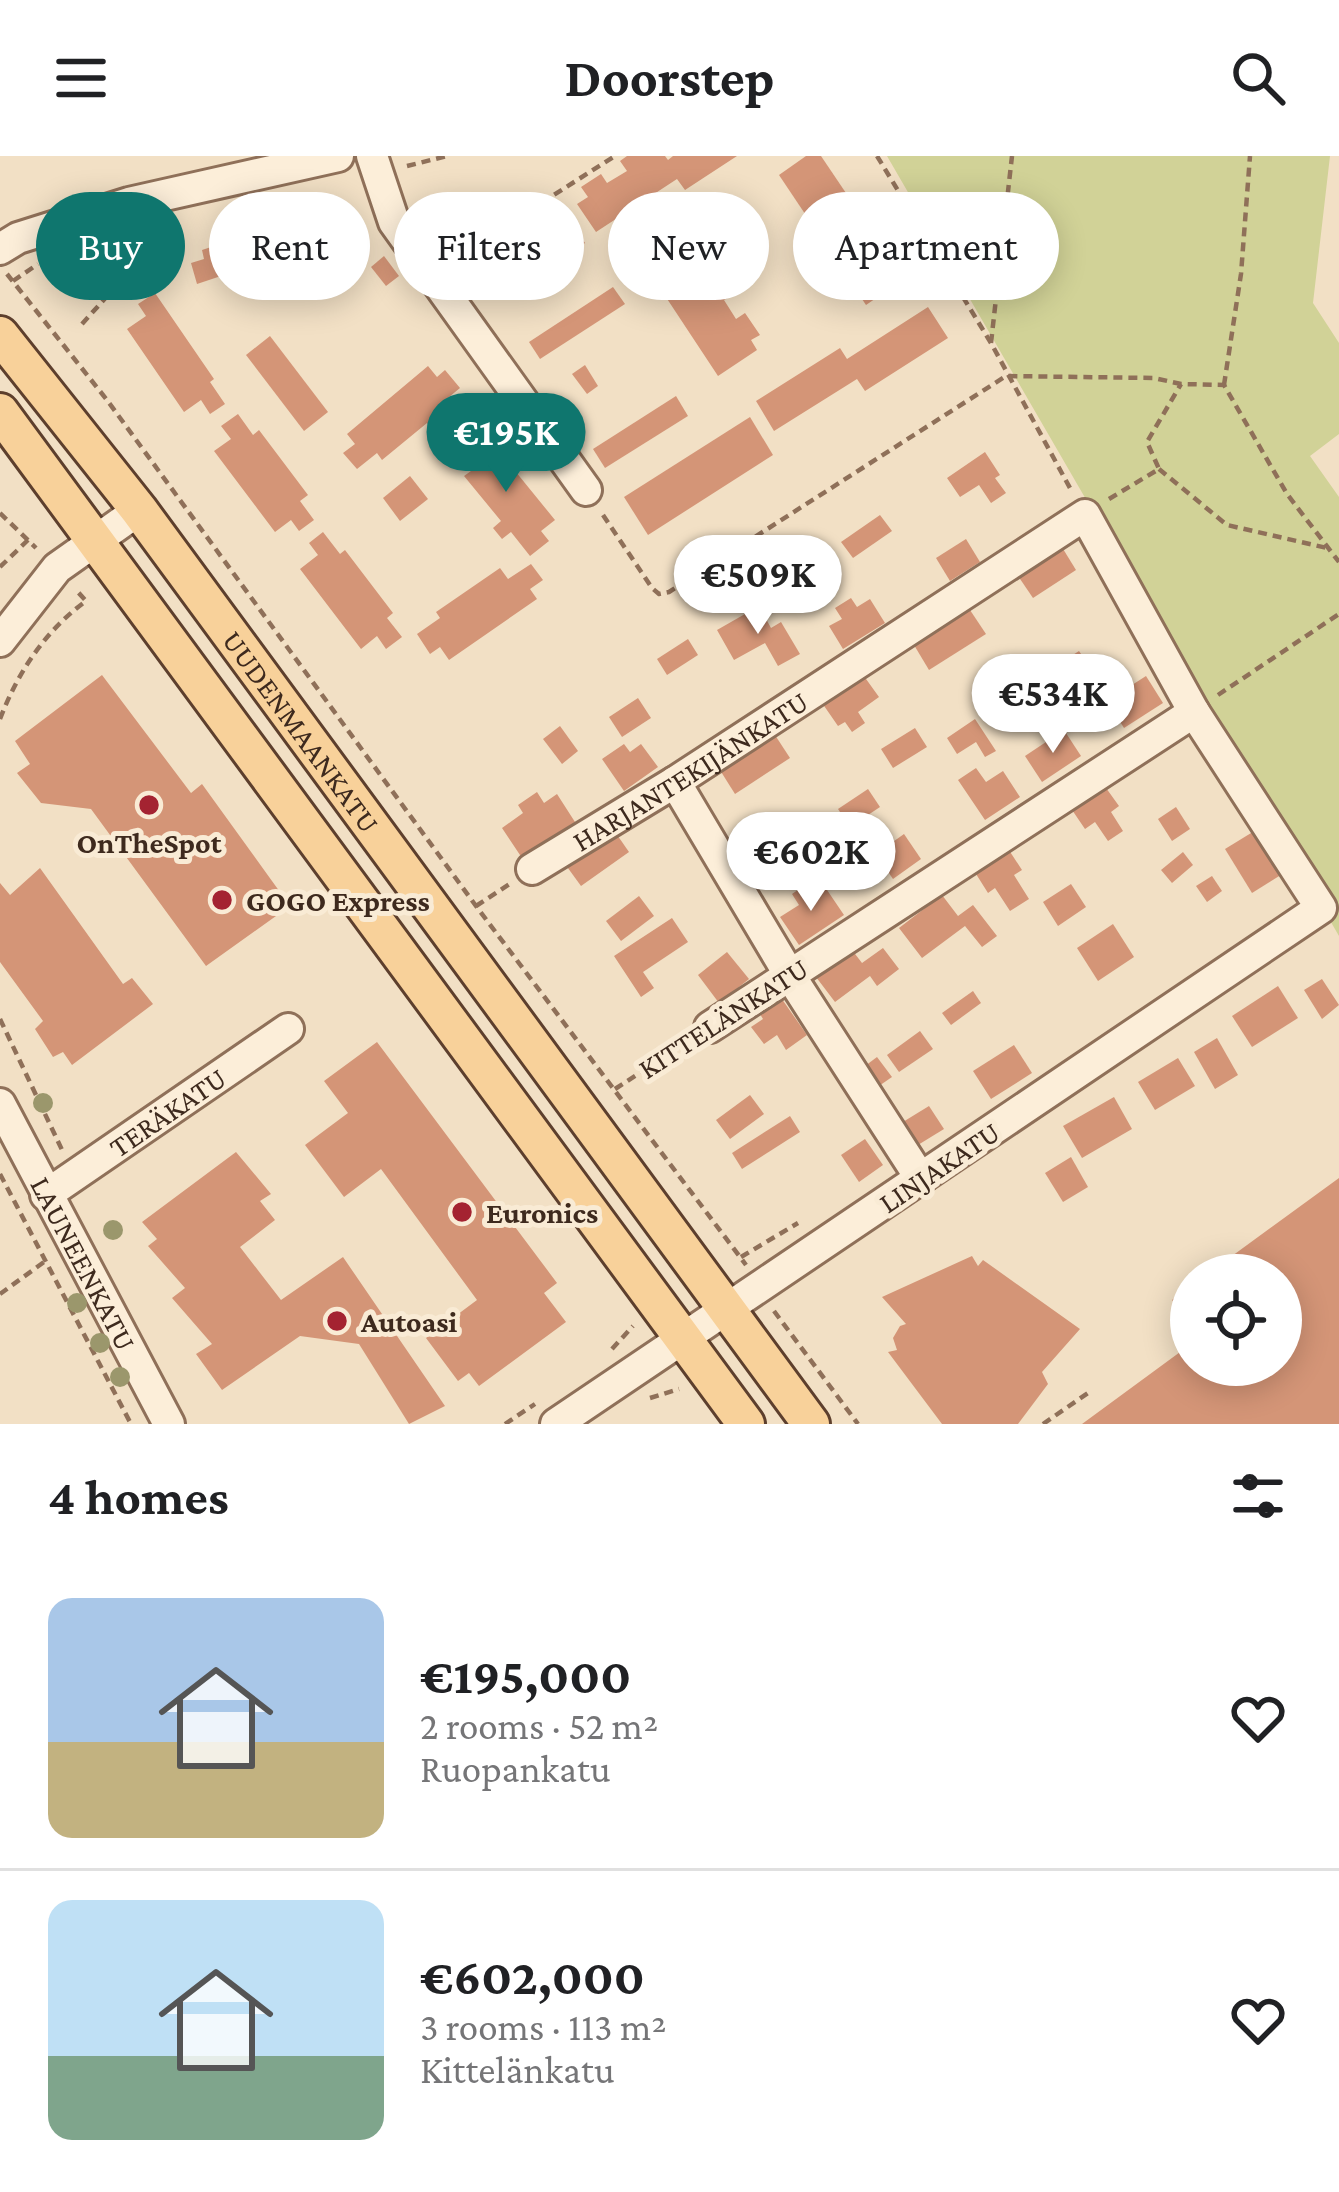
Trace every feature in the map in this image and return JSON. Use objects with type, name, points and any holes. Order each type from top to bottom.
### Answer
[{"type":"main road","name":"UUDENMAANKATU","points":[[0,335],[139,510],[811,1424]]},
{"type":"main road","name":"UUDENMAANKATU","points":[[0,412],[746,1424]]},
{"type":"street","points":[[371,156],[394,222]]},
{"type":"street","points":[[0,248],[129,203],[319,158]]},
{"type":"street","points":[[447,300],[586,490]]},
{"type":"street","points":[[0,641],[57,568],[139,510]]},
{"type":"street","points":[[1085,515],[1193,712]]},
{"type":"street","name":"HARJANTEKIJÄNKATU","points":[[532,869],[675,782],[1085,515]]},
{"type":"street","name":"LINJAKATU","points":[[556,1424],[1322,908],[1193,712]]},
{"type":"street","name":"KITTELÄNKATU","points":[[710,1027],[1193,712]]},
{"type":"street","points":[[675,782],[789,974],[921,1179]]},
{"type":"street","name":"TERÄKATU","points":[[46,1195],[288,1029]]},
{"type":"street","name":"LAUNEENKATU","points":[[0,1104],[169,1424]]},
{"type":"path","points":[[559,192],[615,156]]},
{"type":"path","points":[[878,156],[991,343],[1085,515],[1159,470]]},
{"type":"path","points":[[1008,192],[1012,156]]},
{"type":"path","points":[[1250,156],[1241,274],[1224,385],[1287,494],[1339,562]]},
{"type":"path","points":[[13,281],[121,419],[476,906],[741,1257],[802,1352],[858,1424]]},
{"type":"path","points":[[82,324],[104,300]]},
{"type":"path","points":[[991,343],[996,300]]},
{"type":"path","points":[[586,490],[659,594],[669,592],[1006,376],[1154,378],[1224,385]]},
{"type":"path","points":[[1181,384],[1148,442],[1159,470],[1227,524],[1328,548]]},
{"type":"path","points":[[0,567],[28,540]]},
{"type":"path","points":[[0,719],[33,654],[61,619],[86,601]]},
{"type":"path","points":[[1193,712],[1339,614]]},
{"type":"path","points":[[476,906],[532,869]]},
{"type":"path","points":[[0,1019],[75,1177]]},
{"type":"path","name":"KITTELÄNKATU","points":[[616,1089],[710,1027]]},
{"type":"path","points":[[0,1174],[130,1424]]},
{"type":"path","points":[[0,1294],[44,1262]]},
{"type":"path","points":[[1043,1424],[1088,1394]]},
{"type":"green space","points":[[887,156],[1330,156],[1313,303],[1339,343],[1339,434],[1310,456],[1339,497],[1339,936],[970,300],[1059,300],[1059,192],[908,192]]},
{"type":"building","points":[[627,156],[665,156],[668,160],[673,156],[737,156],[685,190],[677,179],[657,192],[608,192],[608,224],[596,232],[584,214],[588,197],[581,187],[601,174],[607,183],[627,171],[620,161]]},
{"type":"building","points":[[806,156],[821,156],[845,192],[793,192],[793,196],[779,175]]},
{"type":"building","points":[[209,248],[209,280],[197,284],[191,263],[204,259],[202,250]]},
{"type":"building","points":[[384,256],[394,269],[394,280],[386,286],[371,267]]},
{"type":"building","points":[[608,290],[608,300],[625,304],[540,359],[529,342]]},
{"type":"building","points":[[160,300],[214,379],[210,382],[225,404],[210,414],[201,400],[184,412],[127,329],[146,316],[138,304]]},
{"type":"building","points":[[668,300],[724,300],[736,319],[745,313],[760,335],[751,340],[757,350],[718,376]]},
{"type":"building","points":[[928,307],[948,338],[865,391],[857,379],[774,431],[756,401],[840,348],[847,359]]},
{"type":"building","points":[[270,336],[328,412],[304,431],[246,355]]},
{"type":"building","points":[[585,365],[598,386],[587,394],[572,374]]},
{"type":"building","points":[[428,366],[437,377],[445,370],[460,388],[438,406],[448,417],[433,430],[427,423],[382,460],[377,453],[357,469],[343,453],[355,444],[347,434]]},
{"type":"building","points":[[676,396],[688,416],[605,468],[593,449]]},
{"type":"building","points":[[238,414],[253,435],[259,430],[308,495],[300,501],[314,520],[299,531],[291,520],[275,532],[214,451],[231,439],[221,426]]},
{"type":"building","points":[[750,417],[773,455],[648,535],[624,497]]},
{"type":"building","points":[[470,438],[478,448],[489,439],[555,520],[541,531],[549,541],[530,556],[511,532],[502,539],[493,528],[501,521],[464,476],[471,471],[455,451]]},
{"type":"building","points":[[985,452],[1006,493],[991,503],[979,485],[960,497],[947,478]]},
{"type":"building","points":[[410,476],[428,499],[400,521],[383,498]]},
{"type":"building","points":[[880,515],[892,531],[853,558],[841,542]]},
{"type":"building","points":[[323,532],[340,554],[345,550],[393,613],[387,618],[402,637],[386,649],[377,636],[361,649],[300,569],[318,555],[309,543]]},
{"type":"building","points":[[966,539],[980,562],[950,581],[936,558]]},
{"type":"building","points":[[1060,544],[1076,570],[1033,598],[1016,573]]},
{"type":"building","points":[[531,564],[543,580],[530,589],[537,599],[449,660],[440,647],[430,654],[417,634],[440,618],[436,612],[500,568],[508,579]]},
{"type":"building","points":[[851,598],[857,607],[870,599],[885,623],[843,649],[829,626],[842,619],[835,608]]},
{"type":"building","points":[[759,606],[771,628],[781,622],[800,654],[778,666],[765,643],[734,660],[717,630]]},
{"type":"building","points":[[970,610],[986,634],[929,670],[914,645]]},
{"type":"building","points":[[688,639],[698,655],[667,675],[657,659]]},
{"type":"building","points":[[1079,651],[1092,670],[1069,685],[1056,666]]},
{"type":"building","points":[[1015,654],[1027,673],[999,691],[986,672]]},
{"type":"building","points":[[861,672],[879,697],[858,712],[865,723],[852,732],[845,722],[838,726],[820,700]]},
{"type":"building","points":[[102,675],[191,793],[202,784],[290,906],[206,966],[91,809],[41,803],[17,773],[30,764],[15,741]]},
{"type":"building","points":[[1146,676],[1163,703],[1124,728],[1107,701]]},
{"type":"building","points":[[1021,688],[1033,705],[998,728],[987,711]]},
{"type":"building","points":[[638,698],[651,718],[622,737],[609,717]]},
{"type":"building","points":[[975,719],[996,751],[985,757],[976,742],[957,754],[947,738]]},
{"type":"building","points":[[560,726],[578,751],[562,764],[543,739]]},
{"type":"building","points":[[915,728],[927,747],[893,768],[881,749]]},
{"type":"building","points":[[1064,730],[1081,756],[1042,782],[1025,756]]},
{"type":"building","points":[[773,732],[790,758],[735,794],[718,767]]},
{"type":"building","points":[[624,744],[630,752],[641,744],[658,767],[624,791],[602,759]]},
{"type":"building","points":[[976,768],[986,782],[1003,771],[1020,797],[985,820],[958,780]]},
{"type":"building","points":[[1101,781],[1119,806],[1111,812],[1123,831],[1108,841],[1095,822],[1085,829],[1068,804]]},
{"type":"building","points":[[868,789],[880,807],[850,827],[838,809]]},
{"type":"building","points":[[537,792],[544,803],[557,794],[575,822],[522,858],[502,828],[523,813],[518,805]]},
{"type":"building","points":[[1176,807],[1190,829],[1172,841],[1158,819]]},
{"type":"building","points":[[823,813],[838,833],[809,855],[793,835]]},
{"type":"building","points":[[749,822],[764,845],[751,853],[736,830]]},
{"type":"building","points":[[613,829],[629,852],[581,886],[565,864]]},
{"type":"building","points":[[1256,830],[1284,873],[1252,893],[1225,849]]},
{"type":"building","points":[[904,834],[921,859],[893,879],[876,854]]},
{"type":"building","points":[[1005,844],[1022,870],[1014,875],[1029,899],[1010,911],[995,888],[988,893],[971,866]]},
{"type":"building","points":[[1183,852],[1193,865],[1172,883],[1161,870]]},
{"type":"building","points":[[40,868],[123,984],[132,978],[153,1004],[72,1065],[63,1052],[53,1057],[35,1029],[43,1021],[0,962],[0,883],[10,895]]},
{"type":"building","points":[[1212,876],[1222,891],[1207,902],[1196,886]]},
{"type":"building","points":[[1071,884],[1086,907],[1058,926],[1043,902]]},
{"type":"building","points":[[805,885],[811,895],[825,887],[844,915],[799,945],[780,917],[799,905],[792,894]]},
{"type":"building","points":[[942,895],[958,916],[973,905],[997,936],[982,947],[965,926],[922,958],[899,928]]},
{"type":"building","points":[[639,896],[654,916],[621,941],[606,921]]},
{"type":"building","points":[[672,918],[688,942],[643,972],[654,988],[641,997],[614,956]]},
{"type":"building","points":[[1113,924],[1134,957],[1098,981],[1077,948]]},
{"type":"building","points":[[883,948],[899,969],[877,986],[870,976],[835,1002],[816,977],[852,950],[862,963]]},
{"type":"building","points":[[727,952],[749,979],[719,1003],[698,975]]},
{"type":"building","points":[[1322,979],[1339,1005],[1322,1019],[1304,990]]},
{"type":"building","points":[[1278,986],[1298,1018],[1252,1047],[1232,1016]]},
{"type":"building","points":[[973,991],[981,1003],[951,1025],[942,1013]]},
{"type":"building","points":[[777,992],[807,1035],[786,1050],[777,1035],[764,1044],[751,1027],[763,1019],[755,1006]]},
{"type":"building","points":[[920,1031],[933,1049],[899,1072],[887,1055]]},
{"type":"building","points":[[1217,1038],[1238,1075],[1215,1089],[1194,1052]]},
{"type":"building","points":[[377,1042],[557,1283],[544,1293],[566,1322],[479,1386],[469,1373],[458,1381],[426,1338],[477,1300],[381,1169],[344,1197],[305,1145],[348,1113],[324,1081]]},
{"type":"building","points":[[1014,1045],[1032,1073],[991,1099],[973,1071]]},
{"type":"building","points":[[877,1057],[892,1077],[876,1088],[861,1069]]},
{"type":"building","points":[[1178,1058],[1195,1086],[1155,1110],[1138,1082]]},
{"type":"building","points":[[750,1095],[764,1114],[730,1139],[716,1120]]},
{"type":"building","points":[[1114,1097],[1132,1129],[1082,1158],[1063,1126]]},
{"type":"building","points":[[929,1106],[944,1129],[913,1148],[898,1125]]},
{"type":"building","points":[[790,1116],[800,1132],[742,1169],[732,1153]]},
{"type":"building","points":[[865,1139],[883,1165],[859,1182],[841,1155]]},
{"type":"building","points":[[236,1152],[271,1194],[260,1201],[275,1220],[240,1247],[281,1300],[343,1257],[445,1406],[409,1424],[359,1344],[300,1336],[222,1390],[196,1354],[212,1344],[172,1298],[185,1288],[148,1246],[157,1239],[142,1222]]},
{"type":"building","points":[[1071,1157],[1088,1187],[1063,1202],[1045,1173]]},
{"type":"building","points":[[1339,1178],[1339,1424],[1082,1424],[1170,1359],[1170,1386],[1302,1386],[1302,1254],[1235,1254]]},
{"type":"building","points":[[972,1256],[978,1266],[983,1260],[1080,1329],[1042,1372],[1048,1384],[1018,1424],[942,1424],[888,1352],[897,1350],[893,1338],[906,1324],[882,1297]]},
{"type":"place","name":"OnTheSpot","points":[[149,805]]},
{"type":"place","name":"GOGO Express","points":[[222,900]]},
{"type":"place","name":"Euronics","points":[[462,1212]]},
{"type":"place","name":"Autoasi","points":[[337,1321]]}]
